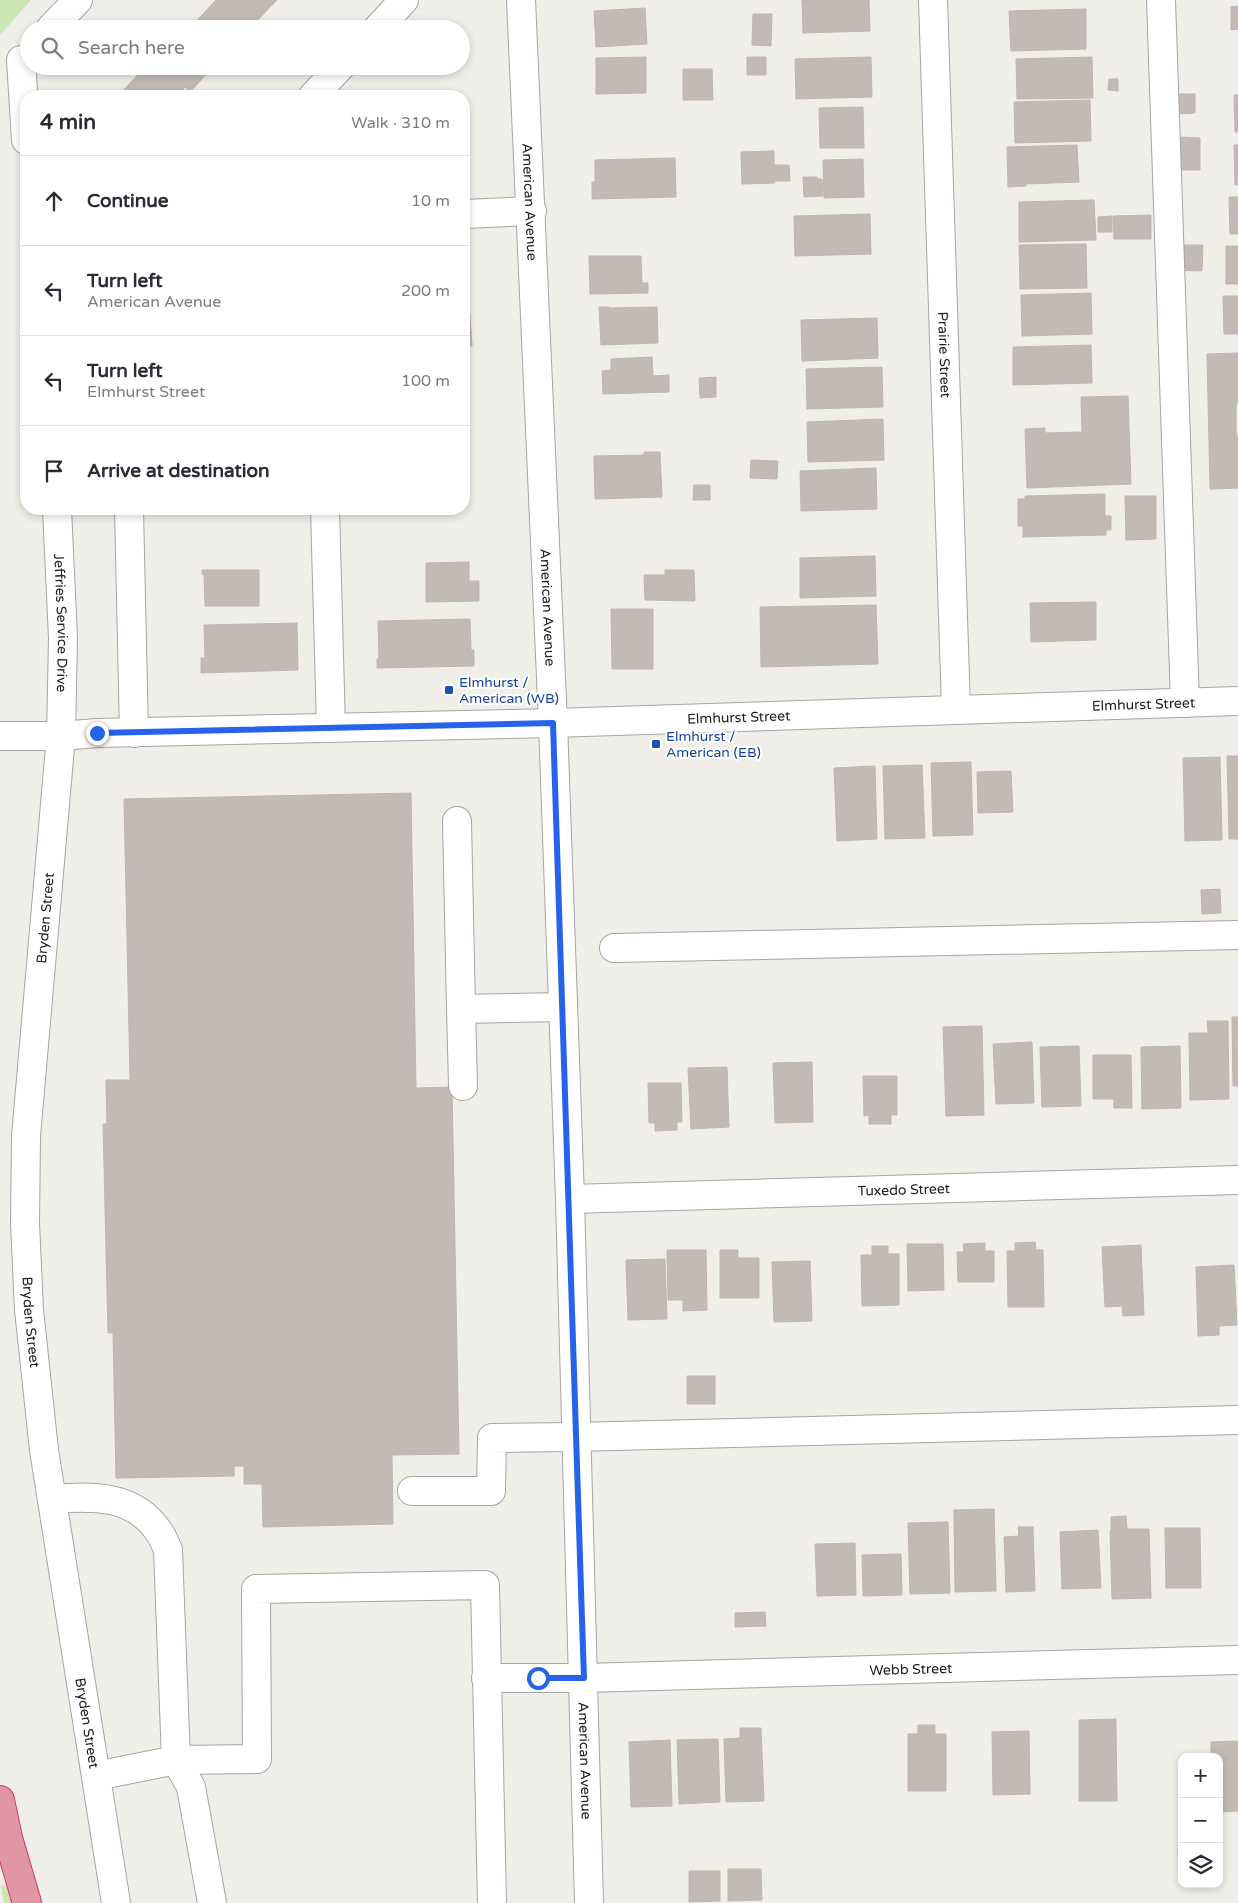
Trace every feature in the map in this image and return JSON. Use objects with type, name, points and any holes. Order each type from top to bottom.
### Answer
[{"type":"highway","points":[[0,1800],[8,1838],[27,1903]]},
{"type":"street","points":[[59,20],[78,0]]},
{"type":"street","points":[[385,20],[404,0]]},
{"type":"street","name":"American Avenue","points":[[521,0],[532,212],[553,723],[570,1199],[589,1903]]},
{"type":"street","name":"Prairie Street","points":[[933,0],[956,709]]},
{"type":"street","points":[[1161,0],[1185,703]]},
{"type":"street","points":[[0,84],[20,62]]},
{"type":"street","points":[[25,75],[25,90]]},
{"type":"street","points":[[318,90],[332,75]]},
{"type":"street","points":[[470,214],[532,212]]},
{"type":"street","name":"Jeffries Service Drive","points":[[57,515],[63,638],[61,736]]},
{"type":"street","points":[[129,515],[134,733]]},
{"type":"street","points":[[325,515],[332,728]]},
{"type":"street","name":"Elmhurst Street","points":[[0,736],[553,723],[956,709],[1238,702]]},
{"type":"street","name":"Bryden Street","points":[[61,736],[26,1136],[25,1223],[29,1310],[44,1450],[116,1903]]},
{"type":"street","points":[[457,821],[463,1086]]},
{"type":"street","points":[[614,948],[1238,935]]},
{"type":"street","points":[[461,1008],[563,1007]]},
{"type":"street","name":"Tuxedo Street","points":[[570,1199],[1238,1180]]},
{"type":"street","points":[[412,1491],[492,1491],[492,1438],[1238,1420]]},
{"type":"street","points":[[52,1499],[83,1496],[120,1501],[142,1513],[159,1531],[168,1550],[176,1760],[191,1787],[212,1903]]},
{"type":"street","points":[[96,1776],[176,1760],[257,1759],[256,1589],[484,1585],[492,1903]]},
{"type":"street","name":"Webb Street","points":[[486,1678],[584,1678],[1238,1660]]},
{"type":"green space","points":[[0,0],[31,0],[0,35]]},
{"type":"green space","points":[[10,1883],[16,1903],[4,1903],[1,1886]]},
{"type":"building","points":[[216,0],[277,0],[258,20],[197,20]]},
{"type":"building","points":[[802,0],[869,0],[870,31],[803,33]]},
{"type":"building","points":[[1238,6],[1238,29],[1231,30],[1231,7]]},
{"type":"building","points":[[645,8],[647,44],[596,47],[594,11]]},
{"type":"building","points":[[1086,9],[1086,49],[1011,51],[1009,11]]},
{"type":"building","points":[[753,14],[772,14],[771,46],[752,45]]},
{"type":"building","points":[[646,57],[646,93],[596,94],[596,58]]},
{"type":"building","points":[[747,57],[766,57],[766,75],[747,75]]},
{"type":"building","points":[[871,57],[872,97],[796,99],[795,59]]},
{"type":"building","points":[[1092,57],[1093,98],[1017,99],[1016,59]]},
{"type":"building","points":[[683,69],[712,69],[713,100],[683,100]]},
{"type":"building","points":[[138,75],[206,75],[192,90],[188,90],[185,87],[182,90],[124,90]]},
{"type":"building","points":[[1109,79],[1118,79],[1118,91],[1108,90]]},
{"type":"building","points":[[1177,94],[1195,94],[1195,113],[1177,114]]},
{"type":"building","points":[[1234,95],[1238,95],[1238,132],[1235,132]]},
{"type":"building","points":[[1090,100],[1091,141],[1015,143],[1014,102]]},
{"type":"building","points":[[863,107],[864,148],[820,148],[819,108]]},
{"type":"building","points":[[1181,137],[1200,138],[1200,170],[1180,170]]},
{"type":"building","points":[[1077,145],[1079,182],[1026,184],[1026,186],[1008,187],[1007,147]]},
{"type":"building","points":[[1234,145],[1238,145],[1238,185],[1235,185]]},
{"type":"building","points":[[774,151],[774,165],[789,165],[790,181],[742,184],[741,152]]},
{"type":"building","points":[[675,158],[676,197],[592,199],[592,182],[595,182],[595,160]]},
{"type":"building","points":[[863,159],[864,197],[824,198],[823,160]]},
{"type":"building","points":[[803,177],[822,179],[823,196],[804,197]]},
{"type":"building","points":[[1229,197],[1238,197],[1238,234],[1230,234]]},
{"type":"building","points":[[1094,200],[1096,240],[1019,242],[1019,202]]},
{"type":"building","points":[[870,214],[871,254],[795,256],[794,216]]},
{"type":"building","points":[[1151,215],[1151,239],[1114,239],[1113,216]]},
{"type":"building","points":[[1112,216],[1112,232],[1098,232],[1098,217]]},
{"type":"building","points":[[1086,244],[1087,288],[1020,289],[1019,245]]},
{"type":"building","points":[[1174,245],[1203,245],[1202,271],[1174,270]]},
{"type":"building","points":[[1226,246],[1238,246],[1238,284],[1226,284]]},
{"type":"building","points":[[589,256],[641,256],[642,283],[648,283],[648,293],[590,294]]},
{"type":"building","points":[[1091,293],[1092,334],[1022,336],[1021,295]]},
{"type":"building","points":[[1223,296],[1238,296],[1238,334],[1224,334]]},
{"type":"building","points":[[599,307],[657,307],[658,343],[601,345]]},
{"type":"building","points":[[470,314],[472,346],[470,346]]},
{"type":"building","points":[[877,318],[878,358],[802,361],[801,320]]},
{"type":"building","points":[[1091,345],[1092,383],[1013,385],[1013,347]]},
{"type":"building","points":[[1238,353],[1236,436],[1238,436],[1238,488],[1210,489],[1207,354]]},
{"type":"building","points":[[652,357],[653,376],[669,375],[669,392],[603,394],[602,371],[611,370],[611,359]]},
{"type":"building","points":[[882,367],[883,407],[807,409],[806,369]]},
{"type":"building","points":[[716,377],[716,397],[700,398],[699,378]]},
{"type":"building","points":[[1128,396],[1131,484],[1027,488],[1025,429],[1045,428],[1045,433],[1082,432],[1081,397]]},
{"type":"building","points":[[883,419],[884,460],[808,462],[807,422]]},
{"type":"building","points":[[644,452],[660,452],[662,497],[595,499],[594,456],[644,455]]},
{"type":"building","points":[[751,460],[778,461],[777,479],[750,478]]},
{"type":"building","points":[[876,468],[877,509],[801,511],[800,471]]},
{"type":"building","points":[[694,485],[710,485],[710,500],[693,500]]},
{"type":"building","points":[[1105,494],[1105,516],[1111,516],[1111,530],[1106,530],[1106,535],[1023,537],[1023,526],[1018,526],[1018,499],[1025,499],[1025,496]]},
{"type":"building","points":[[1125,496],[1156,496],[1156,539],[1126,540]]},
{"type":"building","points":[[875,556],[876,596],[800,598],[800,558]]},
{"type":"building","points":[[469,562],[469,581],[479,581],[479,601],[426,602],[426,563]]},
{"type":"building","points":[[202,570],[259,570],[259,606],[205,606],[204,574],[202,574]]},
{"type":"building","points":[[665,570],[694,570],[695,601],[645,600],[644,575],[665,575]]},
{"type":"building","points":[[1096,602],[1096,640],[1031,642],[1030,603]]},
{"type":"building","points":[[876,605],[878,664],[761,667],[760,607]]},
{"type":"building","points":[[611,609],[653,609],[653,669],[612,669]]},
{"type":"building","points":[[470,619],[471,650],[474,650],[474,666],[377,668],[377,659],[379,659],[378,621]]},
{"type":"building","points":[[297,623],[298,670],[201,673],[201,658],[205,658],[204,625]]},
{"type":"building","points":[[1227,756],[1238,756],[1238,839],[1229,839]]},
{"type":"building","points":[[1220,757],[1222,840],[1185,841],[1183,758]]},
{"type":"building","points":[[971,762],[973,835],[933,836],[931,763]]},
{"type":"building","points":[[922,765],[925,838],[885,839],[883,766]]},
{"type":"building","points":[[875,766],[877,839],[837,841],[834,768]]},
{"type":"building","points":[[1011,771],[1013,812],[978,813],[977,772]]},
{"type":"building","points":[[411,793],[416,1088],[452,1087],[459,1454],[392,1455],[393,1524],[263,1527],[262,1484],[244,1484],[244,1466],[234,1466],[234,1476],[116,1478],[113,1333],[108,1333],[103,1124],[107,1124],[106,1080],[130,1080],[124,799]]},
{"type":"building","points":[[1220,889],[1221,913],[1202,914],[1201,890]]},
{"type":"building","points":[[1232,1017],[1238,1017],[1238,1086],[1233,1086]]},
{"type":"building","points":[[1207,1021],[1228,1021],[1229,1099],[1190,1100],[1189,1033],[1208,1033]]},
{"type":"building","points":[[982,1026],[984,1115],[946,1116],[943,1027]]},
{"type":"building","points":[[1032,1042],[1034,1103],[996,1104],[993,1044]]},
{"type":"building","points":[[1079,1046],[1081,1106],[1042,1107],[1040,1047]]},
{"type":"building","points":[[1180,1046],[1181,1108],[1142,1109],[1141,1047]]},
{"type":"building","points":[[1093,1055],[1131,1055],[1132,1108],[1114,1108],[1114,1099],[1093,1099]]},
{"type":"building","points":[[812,1062],[813,1122],[775,1123],[773,1063]]},
{"type":"building","points":[[727,1067],[729,1127],[691,1129],[688,1068]]},
{"type":"building","points":[[863,1076],[897,1076],[897,1115],[891,1115],[891,1124],[869,1124],[869,1115],[864,1116]]},
{"type":"building","points":[[648,1083],[681,1083],[682,1122],[677,1122],[677,1130],[655,1131],[655,1123],[649,1123]]},
{"type":"building","points":[[1035,1242],[1036,1250],[1043,1250],[1044,1307],[1008,1307],[1007,1251],[1015,1251],[1015,1243]]},
{"type":"building","points":[[985,1243],[985,1251],[994,1251],[994,1282],[958,1282],[957,1252],[964,1252],[963,1244]]},
{"type":"building","points":[[907,1244],[943,1244],[944,1290],[908,1291]]},
{"type":"building","points":[[1141,1245],[1144,1315],[1123,1316],[1122,1306],[1105,1307],[1102,1247]]},
{"type":"building","points":[[872,1246],[888,1246],[888,1254],[899,1254],[899,1305],[862,1306],[861,1255],[872,1255]]},
{"type":"building","points":[[667,1250],[706,1250],[707,1310],[683,1311],[683,1300],[668,1300]]},
{"type":"building","points":[[720,1250],[738,1250],[738,1258],[759,1258],[759,1298],[720,1298]]},
{"type":"building","points":[[665,1259],[667,1319],[628,1320],[626,1260]]},
{"type":"building","points":[[810,1261],[812,1321],[774,1322],[772,1262]]},
{"type":"building","points":[[1234,1265],[1237,1325],[1219,1326],[1219,1335],[1198,1336],[1196,1267]]},
{"type":"building","points":[[687,1376],[715,1376],[715,1404],[687,1404]]},
{"type":"building","points":[[994,1509],[996,1591],[955,1592],[954,1510]]},
{"type":"building","points":[[1126,1516],[1127,1529],[1149,1529],[1151,1598],[1112,1599],[1111,1517]]},
{"type":"building","points":[[948,1522],[950,1593],[910,1594],[908,1523]]},
{"type":"building","points":[[1018,1527],[1033,1527],[1035,1591],[1006,1592],[1004,1537],[1019,1536]]},
{"type":"building","points":[[1165,1528],[1200,1528],[1201,1588],[1166,1588]]},
{"type":"building","points":[[1098,1530],[1101,1588],[1062,1589],[1060,1532]]},
{"type":"building","points":[[855,1543],[856,1595],[817,1596],[815,1544]]},
{"type":"building","points":[[901,1554],[902,1595],[863,1596],[862,1555]]},
{"type":"building","points":[[765,1612],[766,1626],[735,1627],[735,1613]]},
{"type":"building","points":[[1116,1719],[1117,1801],[1079,1801],[1079,1720]]},
{"type":"building","points":[[918,1725],[935,1725],[935,1734],[946,1734],[946,1791],[908,1791],[908,1734],[918,1734]]},
{"type":"building","points":[[740,1728],[761,1728],[764,1801],[726,1802],[724,1739],[740,1738]]},
{"type":"building","points":[[1029,1731],[1030,1794],[993,1795],[992,1732]]},
{"type":"building","points":[[718,1739],[720,1802],[679,1804],[677,1740]]},
{"type":"building","points":[[670,1740],[672,1806],[631,1807],[629,1742]]},
{"type":"building","points":[[1238,1741],[1238,1811],[1223,1812],[1223,1753],[1211,1753],[1211,1742]]},
{"type":"building","points":[[728,1869],[761,1869],[762,1900],[728,1901]]},
{"type":"building","points":[[689,1871],[720,1871],[720,1901],[689,1902]]},
{"type":"place","name":"Elmhurst / American (WB)","points":[[449,690]]},
{"type":"place","name":"Elmhurst / American (EB)","points":[[656,744]]},
{"type":"route","points":[[97,733],[553,723],[570,1199],[575,1437],[584,1678],[538,1678]]}]
